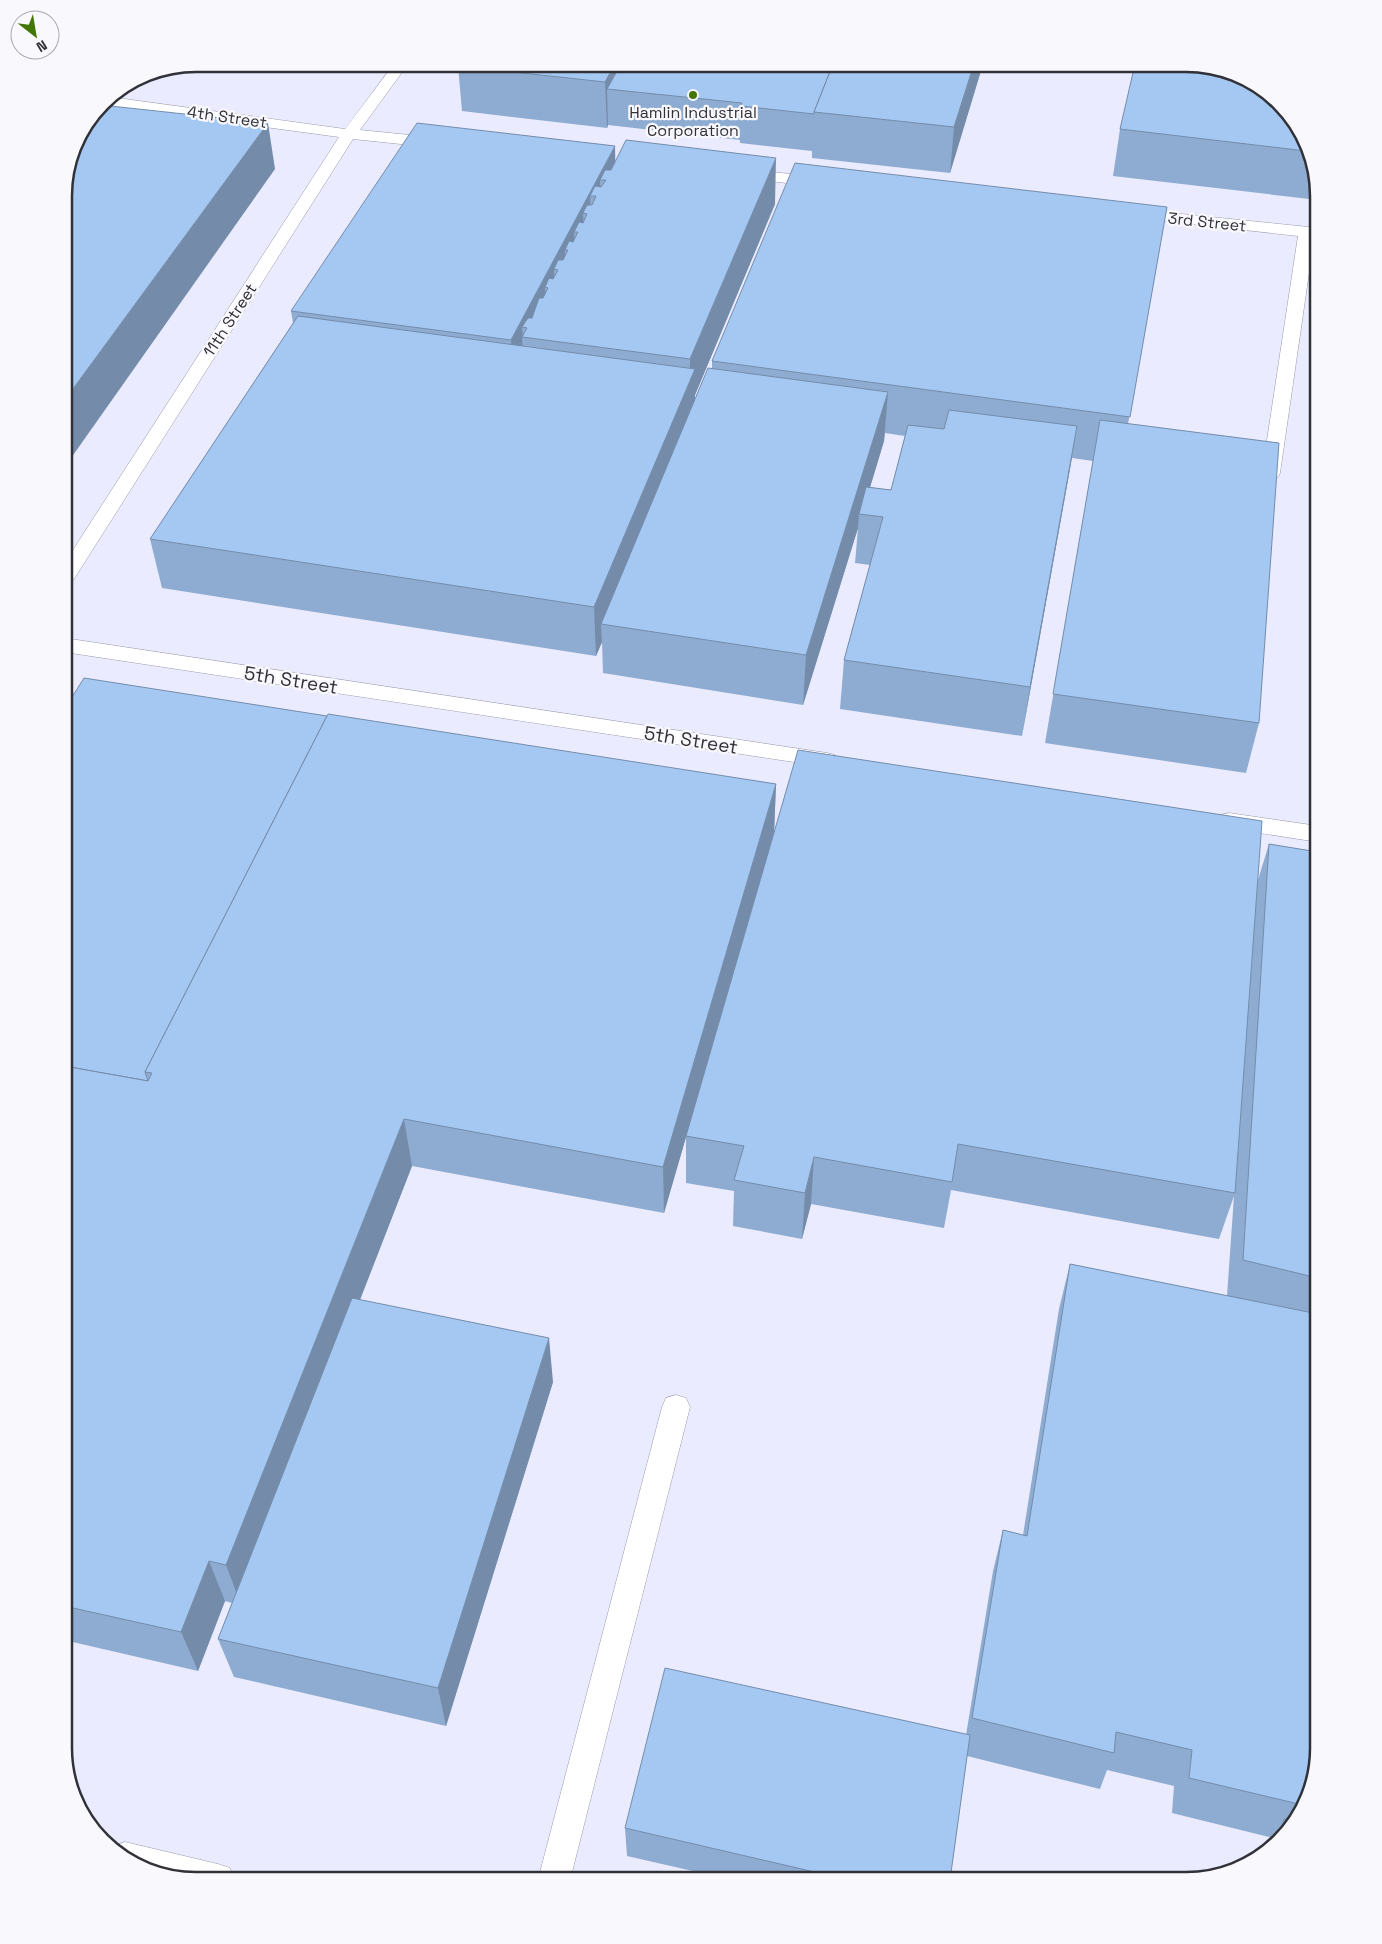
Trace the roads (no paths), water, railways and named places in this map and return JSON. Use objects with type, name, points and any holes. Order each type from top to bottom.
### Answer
[{"type":"lane","name":"11th Street","points":[[73,565],[350,134],[395,72]]},
{"type":"lane","name":"4th Street","points":[[116,102],[350,134]]},
{"type":"lane","points":[[350,134],[458,145]]},
{"type":"lane","points":[[725,172],[833,184]]},
{"type":"lane","name":"3rd Street","points":[[1120,213],[1310,233]]},
{"type":"lane","points":[[1271,474],[1310,250]]},
{"type":"lane","name":"5th Street","points":[[73,646],[844,763]]},
{"type":"lane","points":[[1210,818],[1310,833]]},
{"type":"lane","points":[[556,1871],[676,1407]]},
{"type":"place","name":"Hamlin Industrial Corporation","points":[[693,95]]}]
